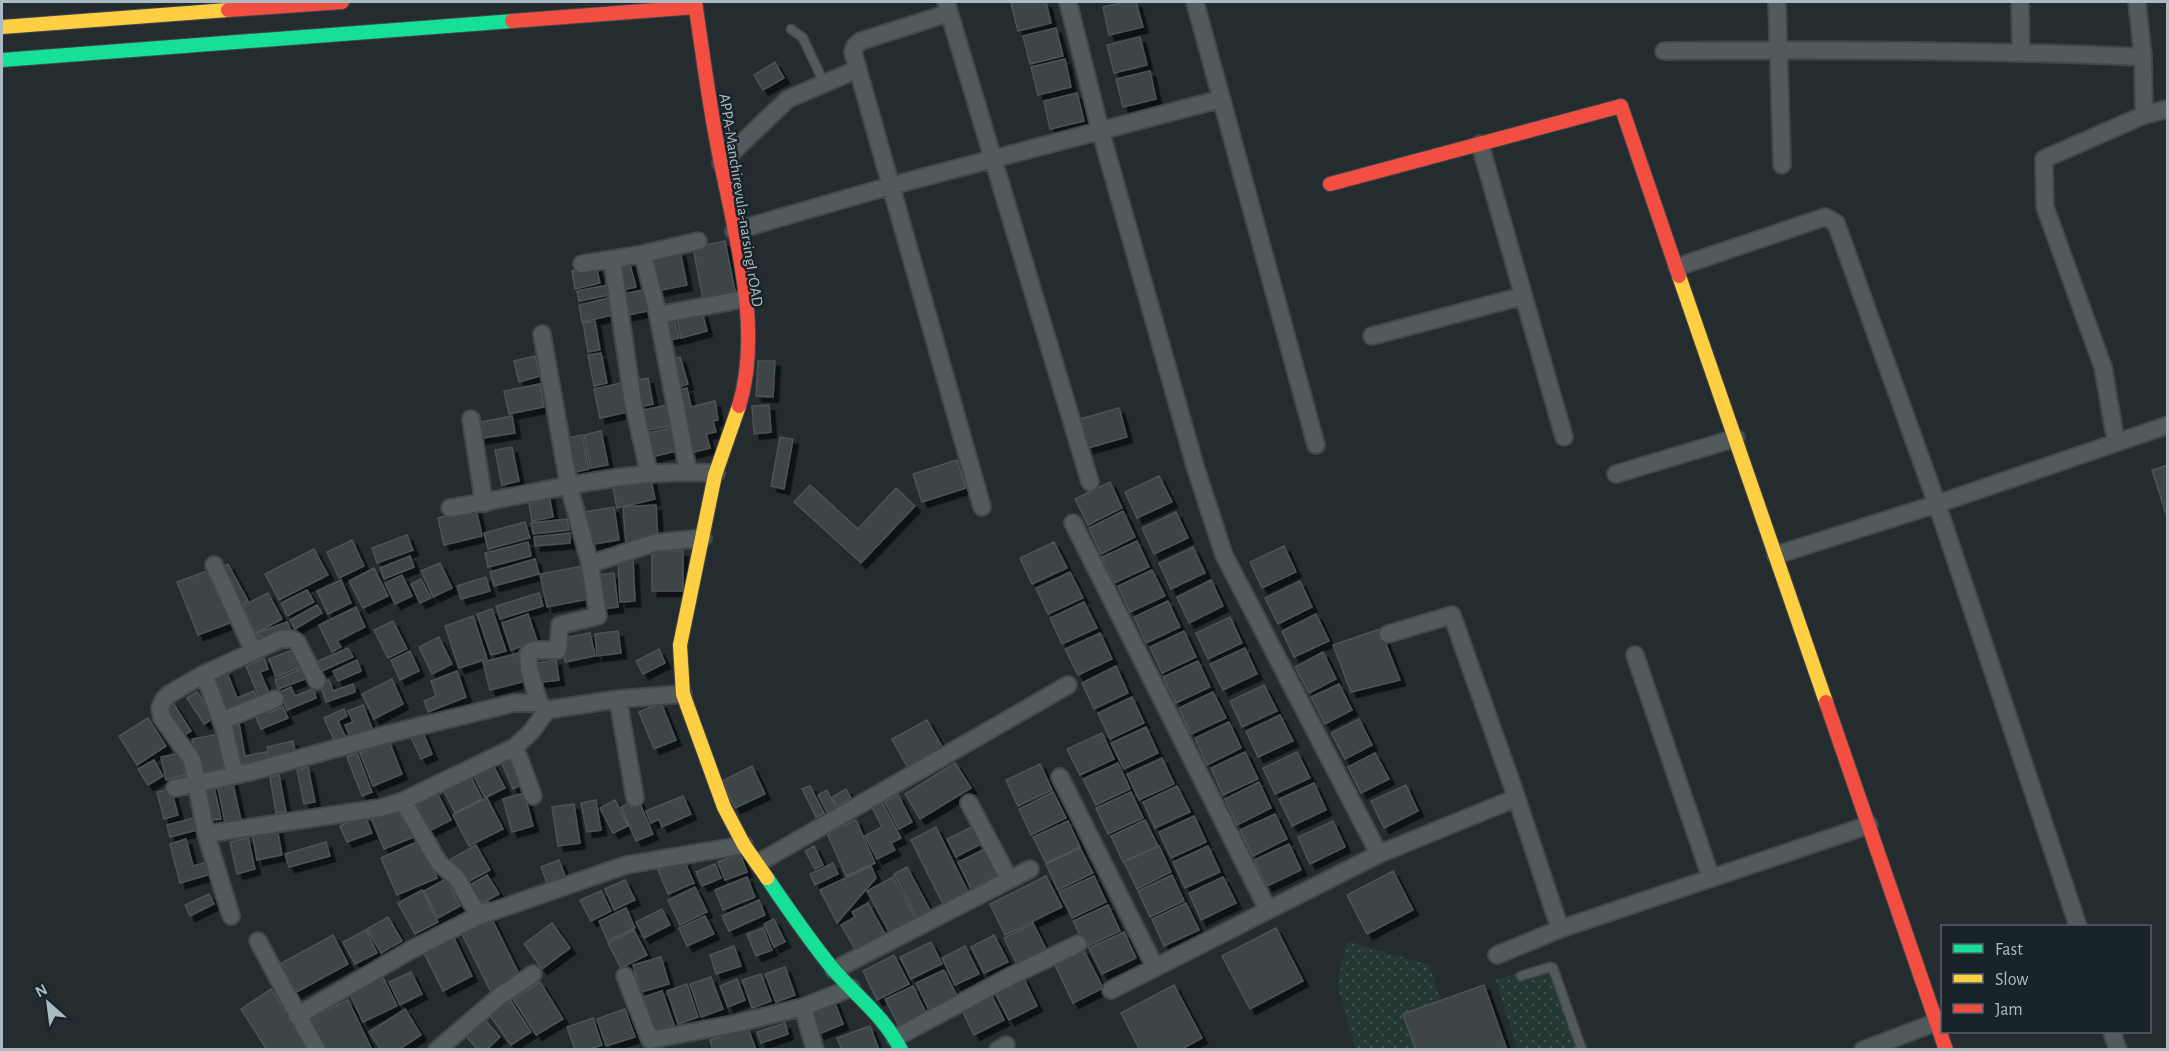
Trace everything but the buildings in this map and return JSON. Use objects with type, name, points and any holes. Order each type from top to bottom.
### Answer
[{"type":"street","points":[[2,27],[342,2]]},
{"type":"street","points":[[1068,2],[1100,129],[1195,466],[1224,555],[1379,854]]},
{"type":"street","points":[[1195,2],[1316,445]]},
{"type":"street","points":[[1777,2],[1782,165]]},
{"type":"street","points":[[2020,2],[2021,52]]},
{"type":"street","points":[[2137,2],[2143,57],[2144,115]]},
{"type":"street","points":[[2,60],[696,4]]},
{"type":"street","name":"APPA-Manchirevula-narsingI rOAD","points":[[696,4],[710,108],[734,231],[744,299],[746,372],[741,400],[716,473],[680,645],[683,694],[724,807],[744,845],[834,970],[876,1012],[898,1044]]},
{"type":"street","points":[[982,507],[853,52],[855,46],[861,41],[947,7],[1090,482]]},
{"type":"street","points":[[1664,51],[2021,52],[2143,57]]},
{"type":"street","points":[[721,163],[788,99],[858,69]]},
{"type":"street","points":[[734,231],[992,158],[1221,99]]},
{"type":"street","points":[[1330,184],[1621,106],[1946,1050]]},
{"type":"street","points":[[2116,442],[2103,367],[2045,207],[2044,159],[2144,115],[2168,109]]},
{"type":"street","points":[[1480,144],[1564,436]]},
{"type":"street","points":[[1677,267],[1825,218],[1836,223],[1937,504],[2077,925]]},
{"type":"street","points":[[582,264],[643,254],[698,241]]},
{"type":"street","points":[[643,254],[658,315],[688,471]]},
{"type":"street","points":[[612,259],[633,402],[649,473]]},
{"type":"street","points":[[1372,336],[1523,296]]},
{"type":"street","points":[[658,315],[744,299]]},
{"type":"street","points":[[206,834],[380,808],[403,801],[515,747],[532,731],[543,707],[529,669],[528,654],[533,650],[558,650],[560,625],[598,616],[590,564],[569,486],[542,334]]},
{"type":"street","points":[[471,419],[484,503]]},
{"type":"street","points":[[1776,555],[1937,504],[2168,425]]},
{"type":"street","points":[[1616,474],[1736,438]]},
{"type":"street","points":[[450,508],[649,473],[688,471],[716,473]]},
{"type":"street","points":[[1073,524],[1268,910]]},
{"type":"street","points":[[590,564],[654,543],[703,538]]},
{"type":"street","points":[[214,565],[253,650]]},
{"type":"street","points":[[1388,634],[1452,615],[1560,929]]},
{"type":"street","points":[[231,916],[206,834],[192,760],[162,718],[160,708],[168,695],[204,674],[281,639],[292,639],[297,642],[316,681]]},
{"type":"street","points":[[1635,655],[1711,878]]},
{"type":"street","points":[[204,674],[228,738],[235,775]]},
{"type":"street","points":[[758,863],[1068,685]]},
{"type":"street","points":[[175,788],[235,775],[514,703],[543,707],[683,694]]},
{"type":"street","points":[[221,721],[275,699]]},
{"type":"street","points":[[618,699],[635,798]]},
{"type":"street","points":[[515,747],[533,796]]},
{"type":"street","points":[[1060,777],[1155,967]]},
{"type":"street","points":[[1111,990],[1379,854],[1516,798]]},
{"type":"street","points":[[403,801],[439,864],[456,877],[479,916]]},
{"type":"street","points":[[969,803],[1009,879]]},
{"type":"street","points":[[1497,955],[1560,929],[1869,825]]},
{"type":"street","points":[[479,916],[626,865],[744,845]]},
{"type":"street","points":[[834,970],[1030,868]]},
{"type":"street","points":[[297,1016],[409,951],[523,893]]},
{"type":"street","points":[[258,941],[317,1050]]},
{"type":"street","points":[[898,1044],[1011,976],[1078,944]]},
{"type":"street","points":[[437,1050],[500,996],[533,974]]},
{"type":"street","points":[[625,976],[650,1040],[734,1024],[803,1007],[851,988]]},
{"type":"street","points":[[803,1007],[815,1050]]},
{"type":"street","points":[[1863,1050],[1937,1022]]},
{"type":"street","points":[[2112,1033],[2118,1050]]},
{"type":"lane","points":[[791,29],[804,38],[824,83]]},
{"type":"lane","points":[[1521,976],[1550,967],[1553,969],[1582,1050]]},
{"type":"green space","points":[[1347,941],[1429,965],[1441,1001],[1416,1049],[1356,1049],[1337,985]]},
{"type":"green space","points":[[1557,961],[1584,1049],[1517,1049],[1496,980]]},
{"type":"traffic: fast","points":[[2,60],[512,21]]},
{"type":"traffic: fast","points":[[767,878],[824,958],[887,1027],[901,1050]]},
{"type":"traffic: slow","points":[[2,27],[228,10]]},
{"type":"traffic: slow","points":[[1679,276],[1826,702]]},
{"type":"traffic: slow","points":[[739,406],[715,475],[680,645],[683,694],[724,807],[744,845],[767,878]]},
{"type":"traffic: jam","points":[[228,10],[342,2]]},
{"type":"traffic: jam","points":[[695,2],[711,108],[737,241],[747,308],[746,375],[739,406]]},
{"type":"traffic: jam","points":[[512,21],[696,7]]},
{"type":"traffic: jam","points":[[1330,184],[1621,106],[1679,276]]},
{"type":"traffic: jam","points":[[1826,702],[1946,1050]]}]
